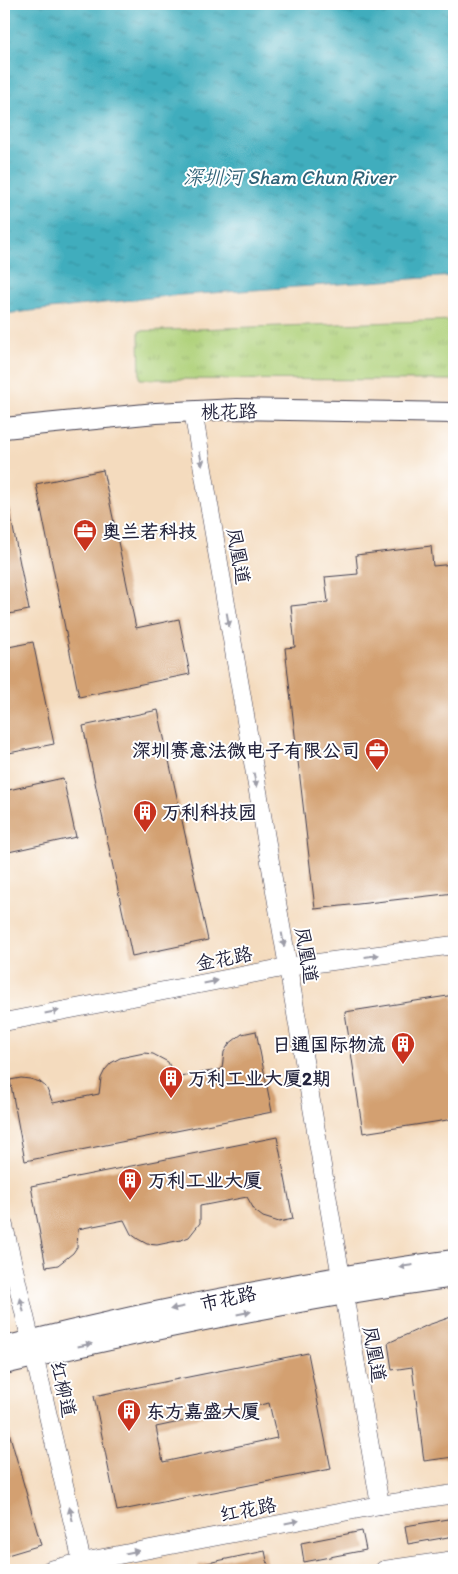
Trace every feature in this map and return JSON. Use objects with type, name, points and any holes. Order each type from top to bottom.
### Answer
[{"type":"main road","name":"桃花路","points":[[4,428],[192,411],[237,409],[454,413]]},
{"type":"main road","name":"市花路","points":[[4,1364],[32,1348],[90,1326],[342,1285],[454,1260]]},
{"type":"main road","name":"市花路","points":[[342,1285],[454,1277]]},
{"type":"main road","name":"市花路","points":[[4,1347],[32,1348]]},
{"type":"street","name":"凤凰道","points":[[192,411],[380,1505]]},
{"type":"street","name":"金花路","points":[[4,1022],[288,967],[454,944]]},
{"type":"street","name":"红柳道","points":[[4,1226],[82,1562]]},
{"type":"street","name":"红花路","points":[[50,1570],[82,1562],[380,1505],[454,1494]]},
{"type":"street","points":[[384,1570],[454,1560]]},
{"type":"green space","points":[[454,320],[454,380],[140,379],[139,331]]},
{"type":"water","name":"深圳河 Sham Chun River","points":[[4,4],[454,4],[454,276],[168,296],[4,314]]},
{"type":"building","name":"奥兰若科技","points":[[103,470],[136,628],[179,619],[190,674],[79,697],[36,484]]},
{"type":"building","points":[[9,507],[29,610],[4,615],[4,508]]},
{"type":"building","name":"深圳赛意法微电子有限公司","points":[[431,546],[433,566],[454,564],[454,893],[315,909],[285,648],[295,647],[291,606],[328,602],[325,577],[358,574],[356,555]]},
{"type":"building","points":[[33,642],[54,744],[4,754],[4,648]]},
{"type":"building","name":"万利科技园","points":[[158,710],[208,940],[132,956],[83,726]]},
{"type":"building","points":[[63,778],[76,837],[4,853],[4,791]]},
{"type":"building","name":"日通国际物流","points":[[454,995],[454,1119],[363,1133],[345,1012]]},
{"type":"building","name":"万利工业大厦2期","points":[[256,1031],[272,1112],[25,1161],[10,1080],[21,1078],[40,1082],[46,1087],[53,1103],[99,1094],[101,1078],[105,1070],[111,1063],[120,1058],[144,1053],[153,1054],[168,1062],[175,1078],[222,1069],[224,1052],[229,1044],[242,1034]]},
{"type":"building","name":"万利工业大厦","points":[[277,1137],[293,1219],[279,1222],[263,1217],[255,1211],[247,1197],[200,1206],[200,1223],[189,1237],[157,1245],[147,1244],[131,1234],[124,1220],[78,1229],[77,1247],[73,1253],[58,1265],[46,1267],[31,1186]]},
{"type":"building","points":[[454,1316],[454,1457],[424,1461],[412,1367],[392,1370],[388,1343],[428,1325]]},
{"type":"building","name":"东方嘉盛大厦","points":[[308,1353],[331,1469],[117,1511],[94,1396]],"holes":[[[269,1403],[277,1438],[163,1462],[156,1427]]]},
{"type":"building","points":[[7,1425],[41,1545],[4,1556],[4,1426]]},
{"type":"building","points":[[454,1518],[454,1536],[408,1544],[405,1526]]},
{"type":"building","points":[[362,1531],[366,1550],[304,1562],[301,1543]]},
{"type":"building","points":[[265,1551],[269,1570],[199,1570],[198,1565]]},
{"type":"place","name":"奥兰若科技","points":[[85,552]]},
{"type":"place","name":"深圳赛意法微电子有限公司","points":[[377,771]]},
{"type":"place","name":"万利科技园","points":[[145,833]]},
{"type":"place","name":"日通国际物流","points":[[403,1065]]},
{"type":"place","name":"万利工业大厦2期","points":[[171,1099]]},
{"type":"place","name":"万利工业大厦","points":[[130,1201]]},
{"type":"place","name":"东方嘉盛大厦","points":[[129,1432]]}]
